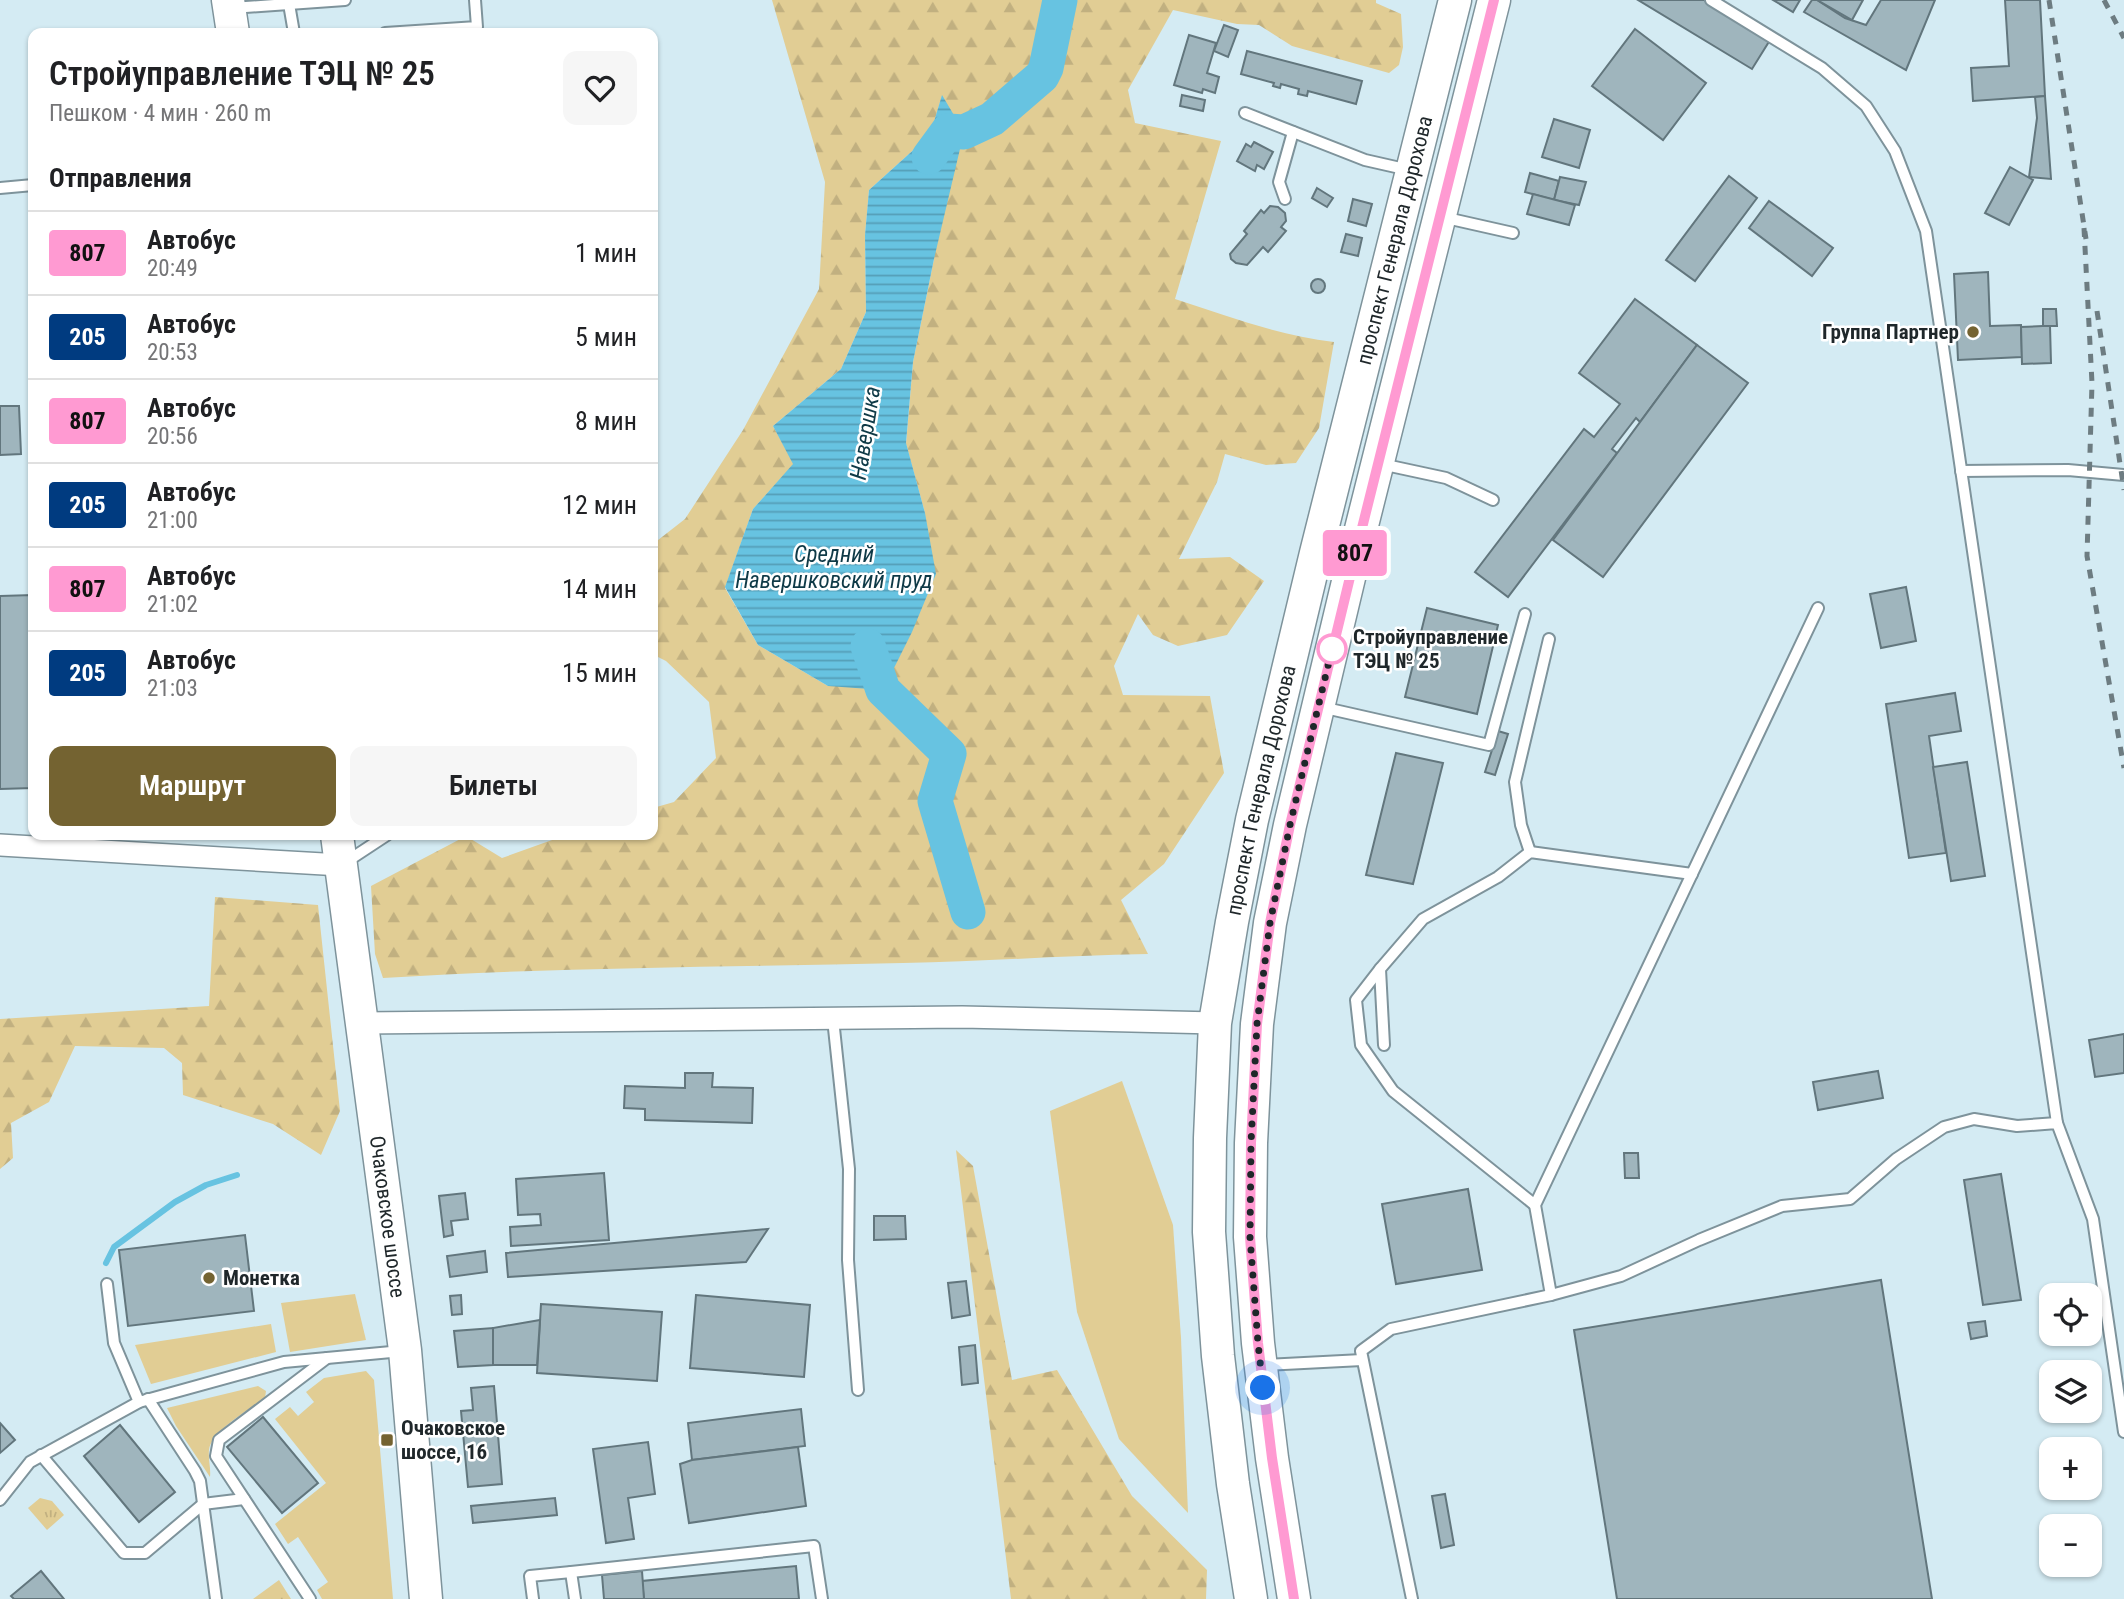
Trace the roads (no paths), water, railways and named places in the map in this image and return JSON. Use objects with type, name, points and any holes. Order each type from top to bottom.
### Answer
[{"type":"main road","name":"проспект Генерала Дорохова","points":[[1251,1599],[1233,1484],[1218,1356],[1209,1232],[1215,1023],[1252,820],[1455,0]]},
{"type":"main road","name":"проспект Генерала Дорохова","points":[[1294,1599],[1260,1365],[1250,1237],[1257,1024],[1270,923],[1290,825],[1494,0]]},
{"type":"main road","name":"Очаковское шоссе","points":[[339,850],[405,1350],[426,1599]]},
{"type":"street","points":[[0,845],[339,850]]},
{"type":"street","points":[[363,1023],[962,1017],[1215,1023]]},
{"type":"lane","points":[[230,14],[289,4],[345,0]]},
{"type":"lane","points":[[451,28],[477,26],[475,0]]},
{"type":"lane","points":[[1711,0],[1822,68],[1866,106],[1895,151],[1926,231],[2057,1123],[2093,1219],[2124,1432]]},
{"type":"lane","points":[[289,4],[293,28]]},
{"type":"lane","points":[[1245,113],[1365,160],[1412,171]]},
{"type":"lane","points":[[1285,199],[1279,182],[1293,132]]},
{"type":"lane","points":[[0,188],[28,185]]},
{"type":"lane","points":[[1440,217],[1513,233]]},
{"type":"lane","points":[[1378,463],[1446,478],[1493,500]]},
{"type":"lane","points":[[1961,471],[2068,470],[2124,475]]},
{"type":"lane","points":[[1551,1295],[1535,1205],[1818,608]]},
{"type":"lane","points":[[1318,706],[1489,745],[1525,614]]},
{"type":"lane","points":[[1531,852],[1521,825],[1515,782],[1549,639]]},
{"type":"lane","points":[[339,850],[371,840]]},
{"type":"lane","points":[[1535,1205],[1393,1091],[1360,1045],[1356,1000],[1423,919],[1499,877],[1531,852],[1692,874]]},
{"type":"lane","points":[[1380,969],[1384,1045]]},
{"type":"lane","points":[[833,1018],[849,1169],[848,1260],[858,1390]]},
{"type":"lane","points":[[1412,1599],[1361,1351],[1391,1329],[1551,1295],[1621,1276],[1782,1206],[1850,1199],[1896,1159],[1944,1127],[1974,1119],[2017,1126],[2057,1123]]},
{"type":"lane","points":[[107,1284],[114,1343],[144,1401],[195,1471],[200,1482],[216,1599]]},
{"type":"lane","points":[[0,1500],[30,1462],[144,1401],[284,1362],[405,1350]]},
{"type":"lane","points":[[310,1599],[216,1457],[219,1440],[327,1358]]},
{"type":"lane","points":[[1260,1365],[1362,1360]]},
{"type":"lane","points":[[41,1455],[124,1553],[145,1553],[203,1504],[244,1499]]},
{"type":"lane","points":[[533,1599],[530,1576],[814,1546],[822,1599]]},
{"type":"lane","points":[[572,1572],[575,1599]]},
{"type":"water","name":"Средний Навершковский пруд","points":[[942,95],[964,132],[913,362],[906,443],[925,513],[936,574],[912,632],[883,690],[828,686],[758,645],[725,587],[753,509],[793,464],[773,426],[841,369],[866,312],[865,235],[869,190],[930,135]]},
{"type":"waterway","name":"Навершка","points":[[929,157],[948,131],[964,132],[992,119],[1042,76],[1060,0]]},
{"type":"waterway","name":"Навершка","points":[[868,646],[883,690],[949,754],[935,801],[968,912]]},
{"type":"waterway","points":[[106,1263],[114,1247],[175,1202],[206,1185],[237,1175]]},
{"type":"railway","points":[[2049,0],[2086,239]]},
{"type":"railway","points":[[2104,0],[2124,38]]},
{"type":"railway","points":[[2084,228],[2092,383],[2087,556],[2124,768]]},
{"type":"railway","points":[[2097,311],[2124,490]]},
{"type":"place","name":"Группа Партнер","points":[[1973,332]]},
{"type":"place","name":"Стройуправление ТЭЦ № 25","points":[[1332,649]]},
{"type":"place","name":"Монетка","points":[[209,1278]]},
{"type":"place","name":"Очаковское шоссе, 16","points":[[387,1440]]}]
